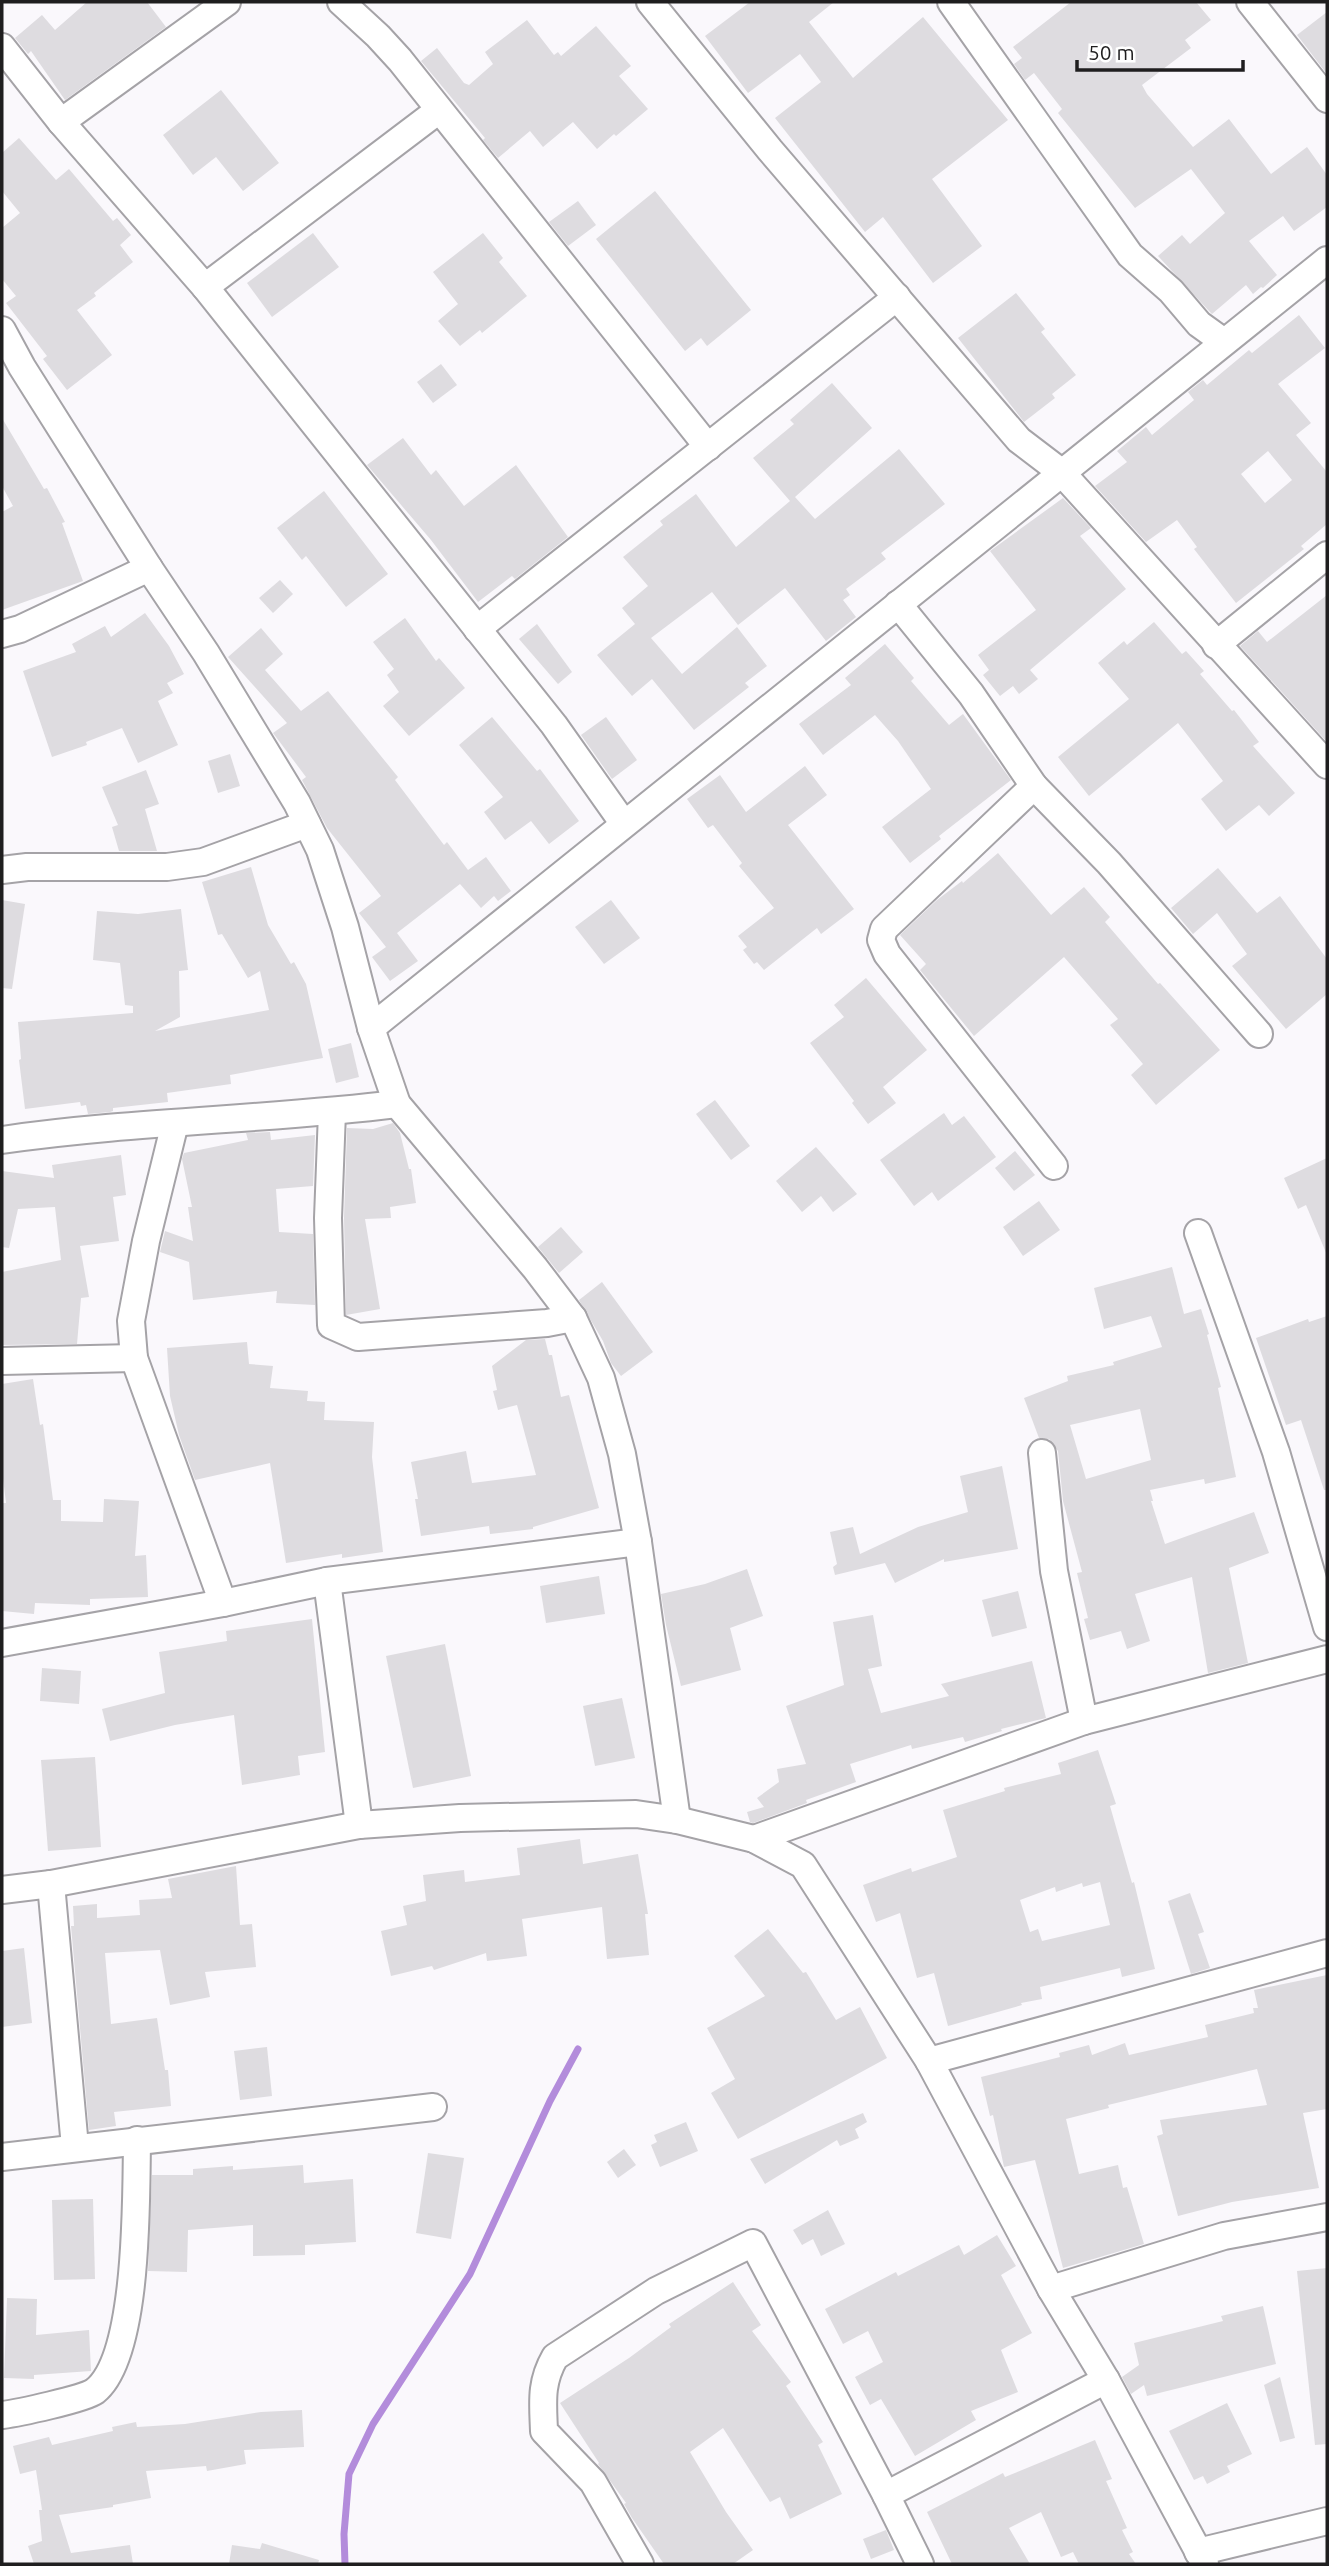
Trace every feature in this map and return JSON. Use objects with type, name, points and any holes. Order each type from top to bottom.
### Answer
[{"type":"street","points":[[61,122],[227,2]]},
{"type":"street","points":[[341,2],[378,36],[708,447]]},
{"type":"street","points":[[650,2],[770,150],[1019,440],[1061,472],[1327,765]]},
{"type":"street","points":[[951,2],[1130,255],[1171,291],[1199,324],[1224,342]]},
{"type":"street","points":[[1250,2],[1327,99]]},
{"type":"street","points":[[2,47],[61,122],[205,287],[554,725],[624,824]]},
{"type":"street","points":[[205,287],[439,110]]},
{"type":"street","points":[[371,1028],[1327,260]]},
{"type":"street","points":[[477,629],[897,298]]},
{"type":"street","points":[[2,330],[12,372],[206,653],[297,803],[320,850],[345,927],[371,1028],[397,1104],[535,1268],[573,1318],[601,1378],[622,1454],[638,1542],[677,1820]]},
{"type":"street","points":[[1216,645],[1327,555]]},
{"type":"street","points":[[2,635],[149,568]]},
{"type":"street","points":[[898,604],[971,694],[1034,786],[1109,863],[1259,1034]]},
{"type":"street","points":[[1034,786],[884,929],[881,940],[887,954],[1054,1166]]},
{"type":"street","points":[[2,870],[27,867],[167,867],[203,862],[307,824]]},
{"type":"street","points":[[2,1140],[397,1104]]},
{"type":"street","points":[[332,1112],[328,1218],[331,1325],[358,1337],[547,1323],[573,1318]]},
{"type":"street","points":[[175,1123],[146,1241],[131,1321],[134,1358],[223,1603]]},
{"type":"street","points":[[1198,1233],[1276,1452],[1327,1626]]},
{"type":"street","points":[[2,1361],[134,1358]]},
{"type":"street","points":[[1042,1453],[1054,1571],[1084,1721]]},
{"type":"street","points":[[2,1643],[223,1603],[327,1581],[638,1542]]},
{"type":"street","points":[[327,1581],[359,1825]]},
{"type":"street","points":[[754,1839],[1084,1721],[1327,1659]]},
{"type":"street","points":[[2,1890],[51,1884],[359,1825],[460,1818],[636,1814],[677,1820],[754,1839],[803,1865],[929,2061],[1051,2289],[1106,2380],[1202,2558],[1327,2521]]},
{"type":"street","points":[[51,1884],[75,2147]]},
{"type":"street","points":[[929,2061],[1327,1953]]},
{"type":"street","points":[[2,2158],[75,2147],[432,2107]]},
{"type":"street","points":[[2,2415],[93,2393],[109,2378],[133,2282],[137,2140]]},
{"type":"street","points":[[1051,2289],[1224,2236],[1327,2217]]},
{"type":"street","points":[[640,2564],[593,2482],[544,2431],[543,2389],[546,2372],[555,2357],[656,2291],[753,2243],[920,2564]]},
{"type":"street","points":[[886,2495],[1106,2380]]},
{"type":"building","points":[[87,2],[147,2],[166,27],[65,100],[31,51],[28,54],[15,38],[42,15],[55,30]]},
{"type":"building","points":[[750,2],[834,2],[809,22],[853,78],[923,17],[1008,120],[932,179],[982,246],[933,283],[883,217],[865,232],[775,118],[821,82],[800,54],[748,93],[705,36]]},
{"type":"building","points":[[1071,2],[1196,2],[1211,20],[1185,40],[1191,48],[1142,85],[1147,94],[1193,147],[1229,119],[1271,174],[1307,147],[1327,175],[1327,207],[1294,231],[1283,216],[1249,241],[1277,275],[1263,288],[1253,294],[1246,285],[1212,314],[1158,256],[1182,235],[1190,244],[1225,213],[1191,169],[1135,208],[1058,113],[1062,109],[1034,73],[1025,80],[1014,64],[1022,58],[1013,47]]},
{"type":"building","points":[[1327,12],[1327,74],[1297,35]]},
{"type":"building","points":[[527,20],[554,55],[558,52],[561,56],[596,26],[631,66],[619,76],[648,109],[597,149],[573,122],[543,147],[530,131],[498,158],[483,140],[485,138],[421,61],[437,48],[464,83],[469,85],[493,64],[485,52]]},
{"type":"building","points":[[221,90],[279,163],[243,191],[216,157],[193,175],[163,135]]},
{"type":"building","points":[[19,138],[56,180],[69,169],[113,221],[117,218],[131,235],[120,245],[133,262],[77,310],[112,355],[67,390],[43,359],[47,356],[6,303],[16,296],[2,279],[2,228],[20,213],[2,191],[2,153]]},
{"type":"building","points":[[655,191],[751,310],[707,346],[701,338],[685,351],[596,239]]},
{"type":"building","points":[[578,201],[596,225],[568,246],[549,222]]},
{"type":"building","points":[[313,233],[339,267],[272,317],[247,283]]},
{"type":"building","points":[[483,233],[503,258],[499,262],[527,296],[482,333],[480,330],[460,346],[438,321],[458,304],[433,272]]},
{"type":"building","points":[[1016,293],[1045,329],[1041,332],[1076,375],[1052,394],[1055,398],[1024,422],[958,338]]},
{"type":"building","points":[[1299,315],[1325,348],[1278,384],[1311,423],[1296,435],[1327,472],[1327,524],[1301,546],[1304,549],[1236,603],[1194,549],[1197,547],[1177,520],[1146,542],[1095,486],[1127,462],[1117,451],[1146,427],[1152,435],[1194,400],[1188,392],[1203,380],[1207,385],[1249,350],[1252,353]],"holes":[[[1268,451],[1292,480],[1265,503],[1241,474]]]},
{"type":"building","points":[[441,364],[457,385],[433,403],[417,382]]},
{"type":"building","points":[[832,383],[872,428],[795,497],[815,519],[899,449],[945,504],[881,553],[886,559],[846,589],[850,595],[843,600],[856,617],[826,641],[785,588],[738,625],[712,592],[651,638],[682,674],[737,627],[767,666],[745,683],[749,687],[694,730],[652,679],[632,696],[597,655],[635,624],[622,608],[648,586],[623,557],[663,525],[660,521],[696,494],[736,547],[790,501],[753,458],[794,424],[790,420]]},
{"type":"building","points":[[2,418],[44,489],[47,488],[65,522],[62,523],[83,581],[2,610],[2,512],[13,506],[2,486]]},
{"type":"building","points":[[403,438],[431,475],[436,470],[464,506],[516,465],[568,537],[515,579],[512,576],[478,602],[431,540],[367,465]]},
{"type":"building","points":[[324,491],[388,574],[346,607],[306,556],[302,560],[277,528]]},
{"type":"building","points":[[1063,498],[1091,528],[1080,536],[1126,589],[1030,670],[1038,679],[1019,694],[1013,686],[1000,696],[983,675],[989,670],[978,655],[1036,610],[990,551]]},
{"type":"building","points":[[280,580],[293,594],[273,613],[259,598]]},
{"type":"building","points":[[1327,595],[1327,742],[1240,646],[1258,631],[1267,642]]},
{"type":"building","points":[[145,613],[169,646],[184,674],[167,683],[173,693],[158,701],[178,745],[138,763],[122,728],[86,742],[87,745],[52,757],[23,671],[76,652],[72,644],[105,626],[111,637]]},
{"type":"building","points":[[405,618],[436,661],[439,658],[465,688],[409,736],[383,706],[399,692],[387,675],[394,669],[373,642]]},
{"type":"building","points":[[1154,622],[1182,654],[1186,651],[1204,671],[1200,674],[1259,742],[1253,746],[1295,793],[1269,816],[1259,805],[1226,831],[1201,799],[1223,781],[1178,723],[1089,796],[1058,757],[1129,699],[1098,663],[1124,641],[1127,645]]},
{"type":"building","points":[[537,624],[572,672],[558,684],[519,639]]},
{"type":"building","points":[[261,628],[283,654],[265,670],[301,711],[328,691],[398,777],[395,780],[444,845],[447,842],[468,870],[486,857],[511,891],[498,901],[494,896],[481,908],[460,884],[397,933],[418,961],[390,981],[372,957],[386,947],[359,913],[381,896],[327,828],[302,780],[306,777],[273,733],[287,723],[228,657]]},
{"type":"building","points":[[885,644],[914,678],[911,681],[949,725],[963,714],[1011,780],[939,836],[941,839],[910,863],[882,827],[931,789],[898,741],[875,715],[823,755],[799,724],[851,685],[845,678]]},
{"type":"building","points":[[492,717],[537,771],[540,769],[579,821],[549,844],[531,821],[505,840],[484,812],[503,797],[459,745]]},
{"type":"building","points":[[606,717],[637,760],[612,779],[581,735]]},
{"type":"building","points":[[230,754],[240,786],[218,793],[208,761]]},
{"type":"building","points":[[805,766],[827,795],[788,825],[854,909],[821,934],[817,928],[764,970],[757,962],[754,964],[743,950],[747,947],[738,936],[774,908],[739,866],[742,863],[713,825],[708,828],[687,799],[720,775],[746,812]]},
{"type":"building","points":[[146,770],[159,804],[145,809],[157,851],[119,851],[112,827],[118,825],[102,787]]},
{"type":"building","points":[[998,853],[1051,915],[1084,887],[1110,917],[1105,922],[1220,1050],[1156,1105],[1131,1075],[1143,1064],[1110,1025],[1118,1019],[1064,957],[974,1036],[920,970],[926,964],[900,935],[937,900],[962,881],[963,883]]},
{"type":"building","points":[[251,867],[268,925],[306,984],[323,1058],[230,1075],[231,1084],[167,1093],[168,1102],[113,1108],[110,1112],[88,1114],[86,1105],[81,1106],[80,1102],[25,1109],[18,1022],[133,1013],[133,1006],[125,1005],[120,963],[93,960],[97,911],[138,914],[181,909],[188,970],[179,971],[180,1017],[155,1031],[269,1010],[260,971],[248,978],[222,934],[218,935],[202,882]]},
{"type":"building","points":[[1218,868],[1257,913],[1280,896],[1327,959],[1327,994],[1286,1029],[1232,966],[1247,954],[1217,913],[1193,934],[1171,908]]},
{"type":"building","points":[[2,900],[25,904],[12,989],[2,988]]},
{"type":"building","points":[[611,900],[640,938],[604,964],[575,927]]},
{"type":"building","points":[[866,978],[927,1050],[883,1087],[896,1103],[868,1124],[810,1043],[844,1017],[834,1005]]},
{"type":"building","points":[[351,1043],[359,1077],[336,1083],[328,1049]]},
{"type":"building","points":[[715,1100],[750,1146],[731,1160],[696,1114]]},
{"type":"building","points":[[944,1113],[952,1125],[964,1116],[996,1157],[938,1201],[932,1192],[914,1206],[880,1160]]},
{"type":"building","points":[[393,1123],[400,1133],[411,1169],[416,1203],[390,1207],[391,1218],[365,1219],[380,1309],[346,1315],[344,1218],[347,1128],[373,1129]]},
{"type":"building","points":[[270,1132],[271,1140],[315,1135],[313,1186],[276,1189],[279,1232],[313,1234],[315,1305],[276,1303],[277,1291],[193,1300],[189,1262],[160,1252],[165,1231],[193,1241],[188,1207],[192,1207],[182,1159],[184,1153],[248,1140],[246,1133]]},
{"type":"building","points":[[816,1147],[857,1194],[833,1212],[821,1196],[802,1212],[776,1181]]},
{"type":"building","points":[[1015,1151],[1035,1175],[1014,1191],[995,1168]]},
{"type":"building","points":[[121,1155],[126,1195],[113,1197],[119,1241],[80,1246],[89,1297],[81,1298],[77,1344],[2,1345],[2,1272],[61,1260],[55,1207],[18,1209],[9,1248],[2,1247],[2,1171],[54,1178],[52,1165]]},
{"type":"building","points":[[1327,1158],[1327,1255],[1306,1205],[1298,1209],[1284,1178]]},
{"type":"building","points":[[1039,1201],[1060,1230],[1023,1256],[1003,1227]]},
{"type":"building","points":[[561,1227],[583,1252],[559,1273],[538,1247]]},
{"type":"building","points":[[1172,1267],[1184,1314],[1201,1309],[1221,1387],[1218,1388],[1236,1477],[1205,1484],[1204,1479],[1150,1490],[1151,1501],[1165,1544],[1254,1512],[1269,1553],[1229,1568],[1248,1663],[1208,1673],[1192,1577],[1135,1594],[1150,1641],[1127,1649],[1121,1631],[1090,1640],[1084,1619],[1088,1618],[1077,1573],[1082,1572],[1063,1501],[1058,1451],[1049,1439],[1039,1438],[1024,1398],[1068,1381],[1067,1376],[1114,1365],[1113,1362],[1162,1347],[1151,1316],[1104,1329],[1094,1288]],"holes":[[[1140,1409],[1151,1460],[1086,1479],[1070,1425]]]},
{"type":"building","points":[[602,1282],[653,1352],[621,1376],[611,1363],[603,1341],[579,1300]]},
{"type":"building","points":[[1327,1316],[1327,1490],[1324,1490],[1301,1420],[1286,1425],[1256,1338],[1308,1319],[1309,1322]]},
{"type":"building","points":[[545,1339],[549,1355],[552,1355],[561,1397],[569,1395],[599,1508],[533,1529],[490,1534],[489,1526],[421,1536],[411,1462],[466,1451],[472,1483],[536,1475],[517,1405],[498,1410],[493,1391],[497,1390],[492,1366],[526,1340]]},
{"type":"building","points":[[247,1342],[249,1364],[273,1366],[270,1388],[308,1391],[307,1401],[325,1402],[324,1420],[374,1422],[372,1457],[383,1552],[342,1558],[342,1554],[286,1563],[270,1463],[195,1480],[179,1435],[170,1396],[167,1348]]},
{"type":"building","points":[[33,1379],[40,1425],[43,1424],[53,1500],[61,1500],[61,1521],[103,1522],[104,1499],[139,1501],[135,1556],[146,1555],[148,1597],[90,1599],[90,1605],[35,1603],[34,1614],[2,1611],[2,1503],[6,1503],[2,1470],[2,1384]]},
{"type":"building","points":[[1002,1466],[1018,1549],[944,1562],[944,1559],[895,1583],[885,1563],[835,1575],[833,1567],[837,1564],[830,1532],[853,1527],[860,1554],[918,1527],[968,1512],[960,1476]]},
{"type":"building","points":[[747,1569],[763,1616],[730,1628],[741,1670],[681,1686],[661,1594],[705,1584]]},
{"type":"building","points":[[599,1576],[605,1614],[546,1623],[540,1586]]},
{"type":"building","points":[[1018,1591],[1027,1628],[992,1637],[982,1600]]},
{"type":"building","points":[[873,1615],[882,1666],[868,1669],[881,1713],[949,1696],[941,1684],[1032,1661],[1046,1718],[1001,1729],[1002,1731],[965,1742],[963,1737],[912,1749],[911,1745],[850,1764],[856,1782],[806,1800],[807,1803],[750,1822],[747,1812],[764,1807],[757,1798],[779,1782],[777,1769],[806,1764],[786,1706],[844,1685],[833,1622]]},
{"type":"building","points":[[312,1619],[325,1752],[298,1756],[300,1775],[242,1785],[234,1715],[175,1725],[110,1741],[102,1709],[165,1693],[159,1652],[227,1641],[226,1631]]},
{"type":"building","points":[[445,1644],[471,1776],[413,1788],[386,1656]]},
{"type":"building","points":[[42,1668],[81,1671],[79,1704],[40,1701]]},
{"type":"building","points":[[622,1698],[635,1758],[595,1766],[583,1706]]},
{"type":"building","points":[[1098,1750],[1116,1804],[1110,1806],[1132,1883],[1134,1882],[1155,1969],[1122,1977],[1120,1968],[1040,1987],[1042,1999],[948,2026],[934,1973],[917,1978],[900,1913],[876,1922],[863,1885],[911,1868],[912,1872],[957,1857],[943,1810],[1005,1791],[1004,1788],[1061,1774],[1058,1763]],"holes":[[[1100,1882],[1110,1925],[1042,1941],[1038,1929],[1030,1932],[1020,1900],[1055,1887],[1056,1892],[1082,1883],[1083,1887]]]},
{"type":"building","points":[[95,1757],[101,1847],[48,1851],[41,1760]]},
{"type":"building","points":[[580,1839],[583,1864],[638,1854],[648,1914],[645,1914],[649,1955],[607,1959],[602,1907],[522,1919],[527,1956],[487,1961],[486,1953],[434,1970],[432,1966],[391,1976],[381,1931],[407,1925],[403,1906],[426,1901],[423,1875],[464,1870],[465,1882],[520,1875],[517,1848]]},
{"type":"building","points":[[236,1866],[240,1925],[252,1924],[256,1967],[205,1972],[210,1997],[170,2005],[160,1950],[105,1953],[111,2024],[157,2018],[165,2070],[168,2070],[171,2106],[114,2112],[116,2126],[89,2130],[71,1926],[74,1926],[73,1906],[97,1904],[97,1918],[140,1915],[139,1900],[172,1898],[168,1879]]},
{"type":"building","points":[[1190,1893],[1204,1932],[1198,1934],[1210,1968],[1191,1974],[1168,1901]]},
{"type":"building","points":[[768,1929],[803,1973],[806,1972],[836,2020],[860,2007],[887,2058],[738,2139],[711,2093],[735,2079],[707,2028],[765,1996],[734,1956]]},
{"type":"building","points":[[24,1948],[32,2023],[2,2027],[2,1951]]},
{"type":"building","points":[[1327,1975],[1327,2109],[1303,2113],[1319,2188],[1232,2202],[1178,2216],[1157,2136],[1163,2134],[1160,2120],[1267,2105],[1257,2069],[1108,2105],[1109,2108],[1066,2119],[1079,2174],[1118,2165],[1123,2188],[1127,2187],[1144,2244],[1063,2268],[1035,2160],[1004,2167],[993,2115],[990,2116],[981,2077],[1060,2057],[1059,2053],[1089,2045],[1092,2055],[1125,2043],[1129,2055],[1208,2037],[1205,2025],[1254,2013],[1253,2008],[1258,2008],[1254,1990]]},
{"type":"building","points":[[267,2047],[272,2096],[240,2100],[234,2051]]},
{"type":"building","points":[[863,2113],[867,2122],[855,2129],[859,2138],[840,2146],[837,2140],[765,2184],[750,2159]]},
{"type":"building","points":[[686,2122],[698,2151],[660,2167],[651,2145],[657,2142],[654,2135]]},
{"type":"building","points":[[624,2149],[636,2165],[618,2178],[607,2162]]},
{"type":"building","points":[[428,2153],[464,2158],[451,2239],[416,2233]]},
{"type":"building","points":[[303,2165],[304,2183],[353,2179],[356,2242],[305,2245],[305,2255],[253,2256],[253,2225],[188,2230],[187,2272],[148,2271],[152,2175],[193,2175],[193,2169],[233,2166],[233,2170]]},
{"type":"building","points":[[93,2199],[95,2279],[54,2280],[52,2200]]},
{"type":"building","points":[[828,2210],[845,2244],[821,2256],[813,2239],[802,2245],[793,2230]]},
{"type":"building","points":[[997,2235],[1016,2266],[1001,2275],[1032,2333],[1001,2350],[1018,2392],[971,2411],[976,2420],[915,2456],[881,2399],[870,2405],[855,2377],[883,2362],[868,2331],[843,2344],[825,2309],[896,2272],[898,2276],[959,2245],[964,2255]]},
{"type":"building","points":[[1327,2268],[1327,2444],[1315,2445],[1297,2271]]},
{"type":"building","points":[[733,2282],[761,2325],[752,2331],[791,2382],[786,2386],[823,2442],[818,2445],[842,2494],[790,2519],[780,2497],[770,2502],[723,2428],[690,2452],[726,2512],[753,2550],[733,2564],[664,2564],[560,2403],[629,2358],[671,2327],[669,2324]]},
{"type":"building","points":[[7,2298],[37,2299],[36,2335],[89,2330],[91,2371],[34,2375],[34,2379],[4,2378]]},
{"type":"building","points":[[1263,2306],[1276,2364],[1147,2396],[1144,2385],[1131,2394],[1122,2377],[1139,2365],[1134,2343],[1223,2321],[1221,2316]]},
{"type":"building","points":[[1280,2377],[1295,2438],[1280,2442],[1264,2385]]},
{"type":"building","points":[[1227,2403],[1252,2454],[1227,2466],[1230,2472],[1207,2484],[1203,2476],[1194,2480],[1169,2431]]},
{"type":"building","points":[[302,2410],[304,2447],[244,2450],[246,2464],[207,2471],[206,2466],[146,2471],[151,2498],[59,2515],[71,2553],[130,2545],[133,2564],[34,2564],[28,2546],[42,2541],[39,2510],[42,2510],[36,2470],[20,2474],[13,2446],[49,2437],[52,2445],[113,2431],[112,2427],[136,2422],[137,2427],[185,2424],[261,2412]]},
{"type":"building","points":[[1095,2440],[1112,2479],[1106,2481],[1127,2528],[1122,2530],[1133,2552],[1129,2554],[1136,2564],[1079,2564],[1073,2552],[1061,2557],[1041,2512],[1009,2528],[1030,2564],[952,2564],[927,2512],[1003,2473],[1005,2477]]},
{"type":"building","points":[[886,2530],[894,2550],[871,2559],[863,2539]]},
{"type":"building","points":[[262,2543],[319,2560],[318,2564],[229,2564],[232,2545],[260,2549]]},
{"type":"waterway","points":[[345,2564],[344,2534],[349,2474],[373,2424],[470,2274],[550,2101],[578,2049]]}]
